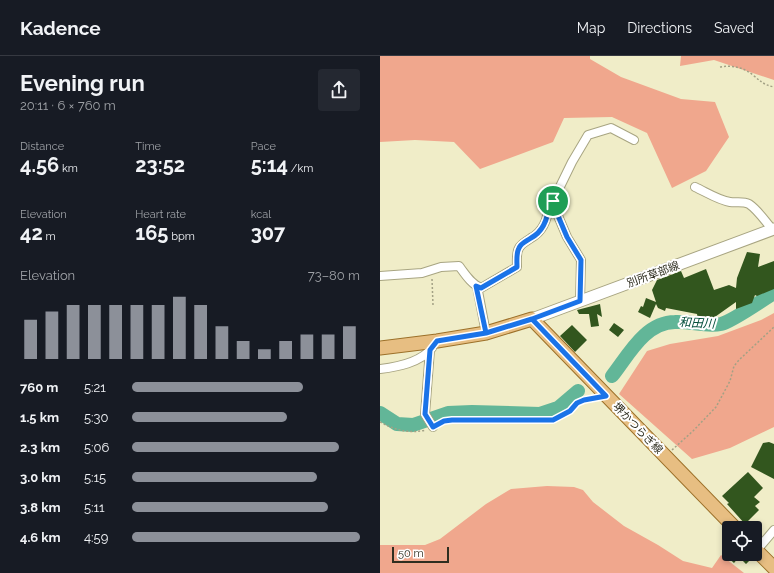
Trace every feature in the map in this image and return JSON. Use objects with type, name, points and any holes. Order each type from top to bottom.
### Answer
[{"type":"main road","name":"別所草部線","points":[[532,319],[773,229]]},
{"type":"main road","points":[[380,348],[433,346],[486,333],[532,319]]},
{"type":"main road","name":"堺かつらぎ線","points":[[532,319],[728,521]]},
{"type":"main road","points":[[762,556],[774,568]]},
{"type":"street","points":[[380,276],[422,273],[441,267],[459,266],[469,280],[481,288],[517,267],[518,248],[524,242],[534,237],[542,229],[548,217],[549,204],[553,201],[572,162],[588,134],[611,128],[634,140]]},
{"type":"street","points":[[695,187],[722,200],[731,202],[745,202],[757,211],[773,229]]},
{"type":"street","points":[[553,201],[567,237],[581,260],[580,301]]},
{"type":"street","points":[[476,286],[486,333]]},
{"type":"street","points":[[380,369],[412,362],[433,346]]},
{"type":"street","points":[[433,346],[425,414],[433,427]]},
{"type":"street","points":[[762,543],[774,530]]},
{"type":"path","points":[[720,67],[730,66],[740,68],[752,74],[759,81],[774,87]]},
{"type":"path","points":[[431,270],[433,305]]},
{"type":"path","points":[[665,456],[693,432],[716,407],[730,381],[734,366],[774,327]]},
{"type":"path","points":[[380,422],[394,429],[419,432],[444,421],[452,420],[553,420],[570,411],[577,403],[584,400],[606,396]]},
{"type":"shaded area","points":[[380,56],[590,56],[590,59],[621,77],[681,99],[715,102],[729,137],[706,171],[672,188],[647,133],[612,117],[564,118],[553,142],[480,169],[454,142],[415,140],[380,142]]},
{"type":"shaded area","points":[[681,56],[774,56],[774,80],[714,60],[680,66]]},
{"type":"shaded area","points":[[774,313],[774,427],[730,448],[692,459],[619,394],[647,351],[670,344],[718,336],[761,320]]},
{"type":"shaded area","points":[[547,486],[574,487],[583,490],[593,502],[624,526],[683,561],[712,568],[721,555],[722,561],[729,561],[744,573],[380,573],[380,545],[425,545],[440,539],[486,504],[511,489]]},
{"type":"building","points":[[747,252],[760,254],[758,267],[774,261],[774,289],[757,296],[755,295],[752,303],[736,309],[736,302],[712,319],[698,320],[697,314],[666,308],[665,311],[658,308],[656,304],[650,318],[638,312],[641,306],[643,307],[646,298],[656,302],[652,290],[657,280],[681,271],[684,278],[706,269],[714,290],[729,285],[736,288],[737,278]]},
{"type":"building","points":[[600,304],[602,317],[597,314],[599,326],[591,327],[589,314],[579,314],[577,310]]},
{"type":"building","points":[[614,323],[624,330],[618,337],[609,330]]},
{"type":"building","points":[[572,325],[587,340],[575,352],[560,336]]},
{"type":"building","points":[[769,442],[774,444],[774,479],[751,467],[763,443]]},
{"type":"building","points":[[748,472],[763,488],[754,497],[760,502],[755,506],[759,510],[748,521],[742,521],[722,496]]},
{"type":"waterway","name":"和田川","points":[[612,376],[638,342],[655,328],[664,324],[675,322],[710,325],[721,324],[740,315],[774,293]]},
{"type":"waterway","name":"和田川","points":[[380,413],[397,424],[413,425],[448,413],[472,412],[540,414],[558,408],[578,391]]},
{"type":"route","points":[[553,201],[549,204],[548,217],[539,232],[518,248],[517,267],[481,288],[476,286],[486,333],[532,319],[606,396],[584,400],[577,403],[570,411],[553,420],[452,420],[444,421],[433,427],[425,414],[430,350],[437,341],[486,333],[532,319],[580,301],[581,260],[567,237],[553,201]]}]
